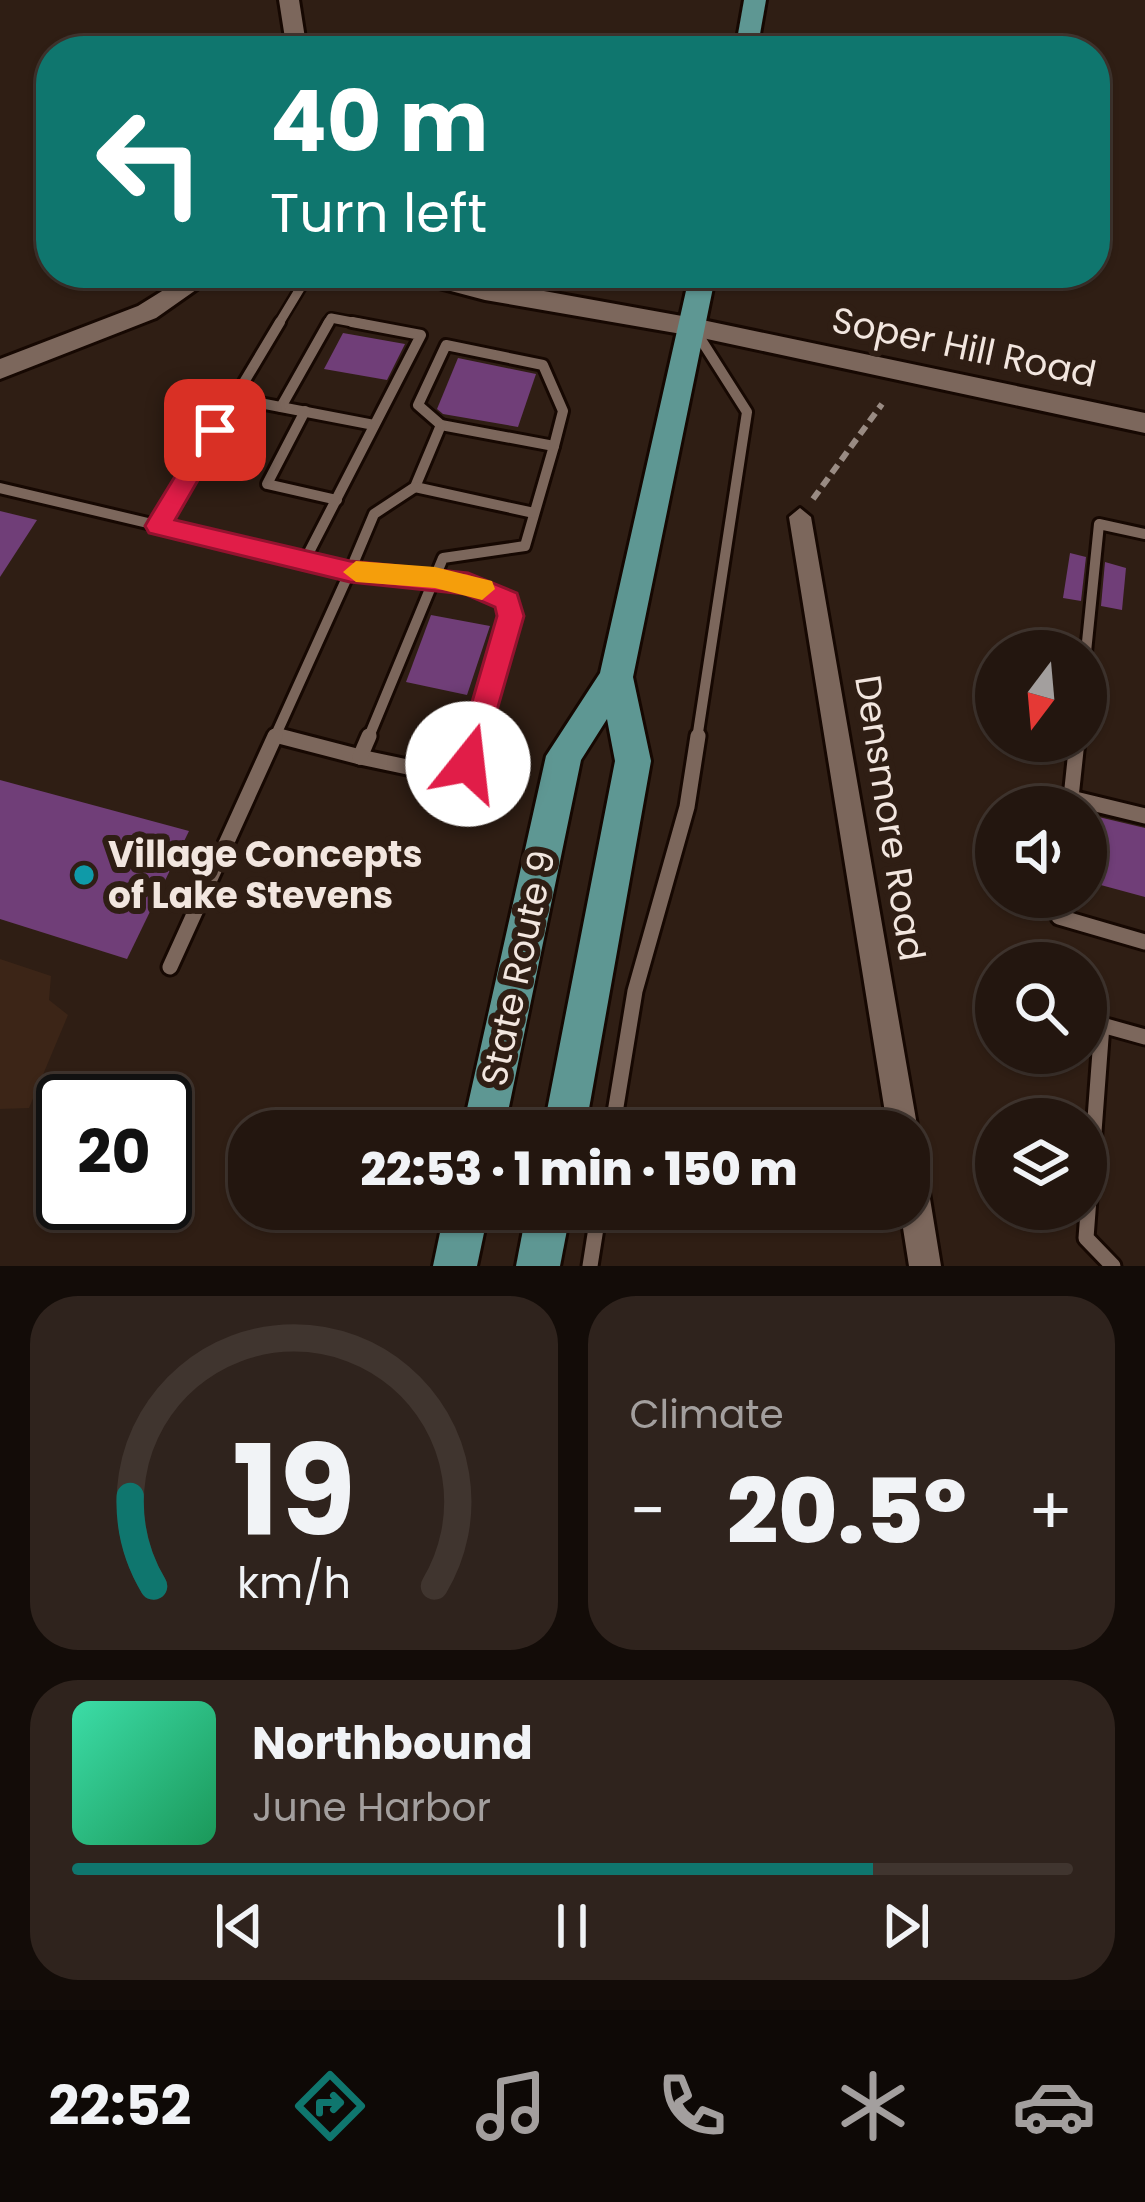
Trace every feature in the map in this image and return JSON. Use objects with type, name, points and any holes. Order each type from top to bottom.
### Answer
[{"type":"main road","points":[[749,36],[755,0]]},
{"type":"main road","name":"State Route 9","points":[[487,1110],[563,756],[616,677],[701,288]]},
{"type":"main road","name":"State Route 9","points":[[568,1110],[633,761],[616,677]]},
{"type":"main road","points":[[454,1266],[462,1230]]},
{"type":"main road","points":[[538,1266],[545,1230]]},
{"type":"street","points":[[289,0],[294,36]]},
{"type":"street","points":[[0,370],[40,350],[147,312],[185,288]]},
{"type":"street","name":"Soper Hill Road","points":[[508,288],[1145,423]]},
{"type":"street","name":"Densmore Road","points":[[800,517],[899,1110]]},
{"type":"street","points":[[919,1230],[925,1266]]},
{"type":"lane","points":[[158,526],[295,288]]},
{"type":"lane","points":[[281,407],[331,319],[421,334],[305,560]]},
{"type":"lane","points":[[615,1110],[634,992],[687,807],[747,412],[693,327]]},
{"type":"lane","points":[[359,758],[443,558],[524,546],[554,446],[563,411],[543,365],[446,345],[418,405],[424,416],[441,425],[554,446]]},
{"type":"lane","points":[[234,398],[374,425]]},
{"type":"lane","points":[[305,411],[268,484],[337,500]]},
{"type":"lane","points":[[170,967],[374,514],[415,487],[441,425]]},
{"type":"lane","points":[[415,487],[534,513]]},
{"type":"lane","points":[[0,488],[350,571],[435,578],[489,591],[507,601],[510,616],[468,764],[450,776],[277,735]]},
{"type":"lane","points":[[1088,630],[1099,524],[1145,534]]},
{"type":"lane","points":[[1107,809],[1145,817]]},
{"type":"lane","points":[[1063,918],[1145,942]]},
{"type":"lane","points":[[1113,1266],[1086,1238],[1102,1025],[1145,1037]]},
{"type":"lane","points":[[590,1266],[596,1230]]},
{"type":"path","points":[[800,517],[882,404]]},
{"type":"shaded area","points":[[0,959],[51,976],[49,1000],[68,1015],[43,1074],[36,1074],[29,1108],[0,1109]]},
{"type":"building","points":[[343,333],[405,344],[387,380],[324,369]]},
{"type":"building","points":[[458,358],[536,374],[518,427],[437,409]]},
{"type":"building","points":[[0,511],[37,520],[0,577]]},
{"type":"building","points":[[1070,553],[1086,557],[1081,601],[1063,598]]},
{"type":"building","points":[[1105,562],[1126,568],[1122,610],[1101,606]]},
{"type":"building","points":[[431,615],[490,626],[467,695],[406,682]]},
{"type":"building","name":"Village Concepts of Lake Stevens","points":[[0,780],[189,831],[127,959],[0,919]]},
{"type":"building","points":[[1107,819],[1145,828],[1145,897],[1107,887]]},
{"type":"slow traffic","points":[[356,572],[435,578],[482,589]]},
{"type":"place","name":"Village Concepts of Lake Stevens","points":[[84,875]]},
{"type":"route","points":[[215,430],[158,526],[350,571],[468,584],[507,601],[510,616],[468,764]]}]
